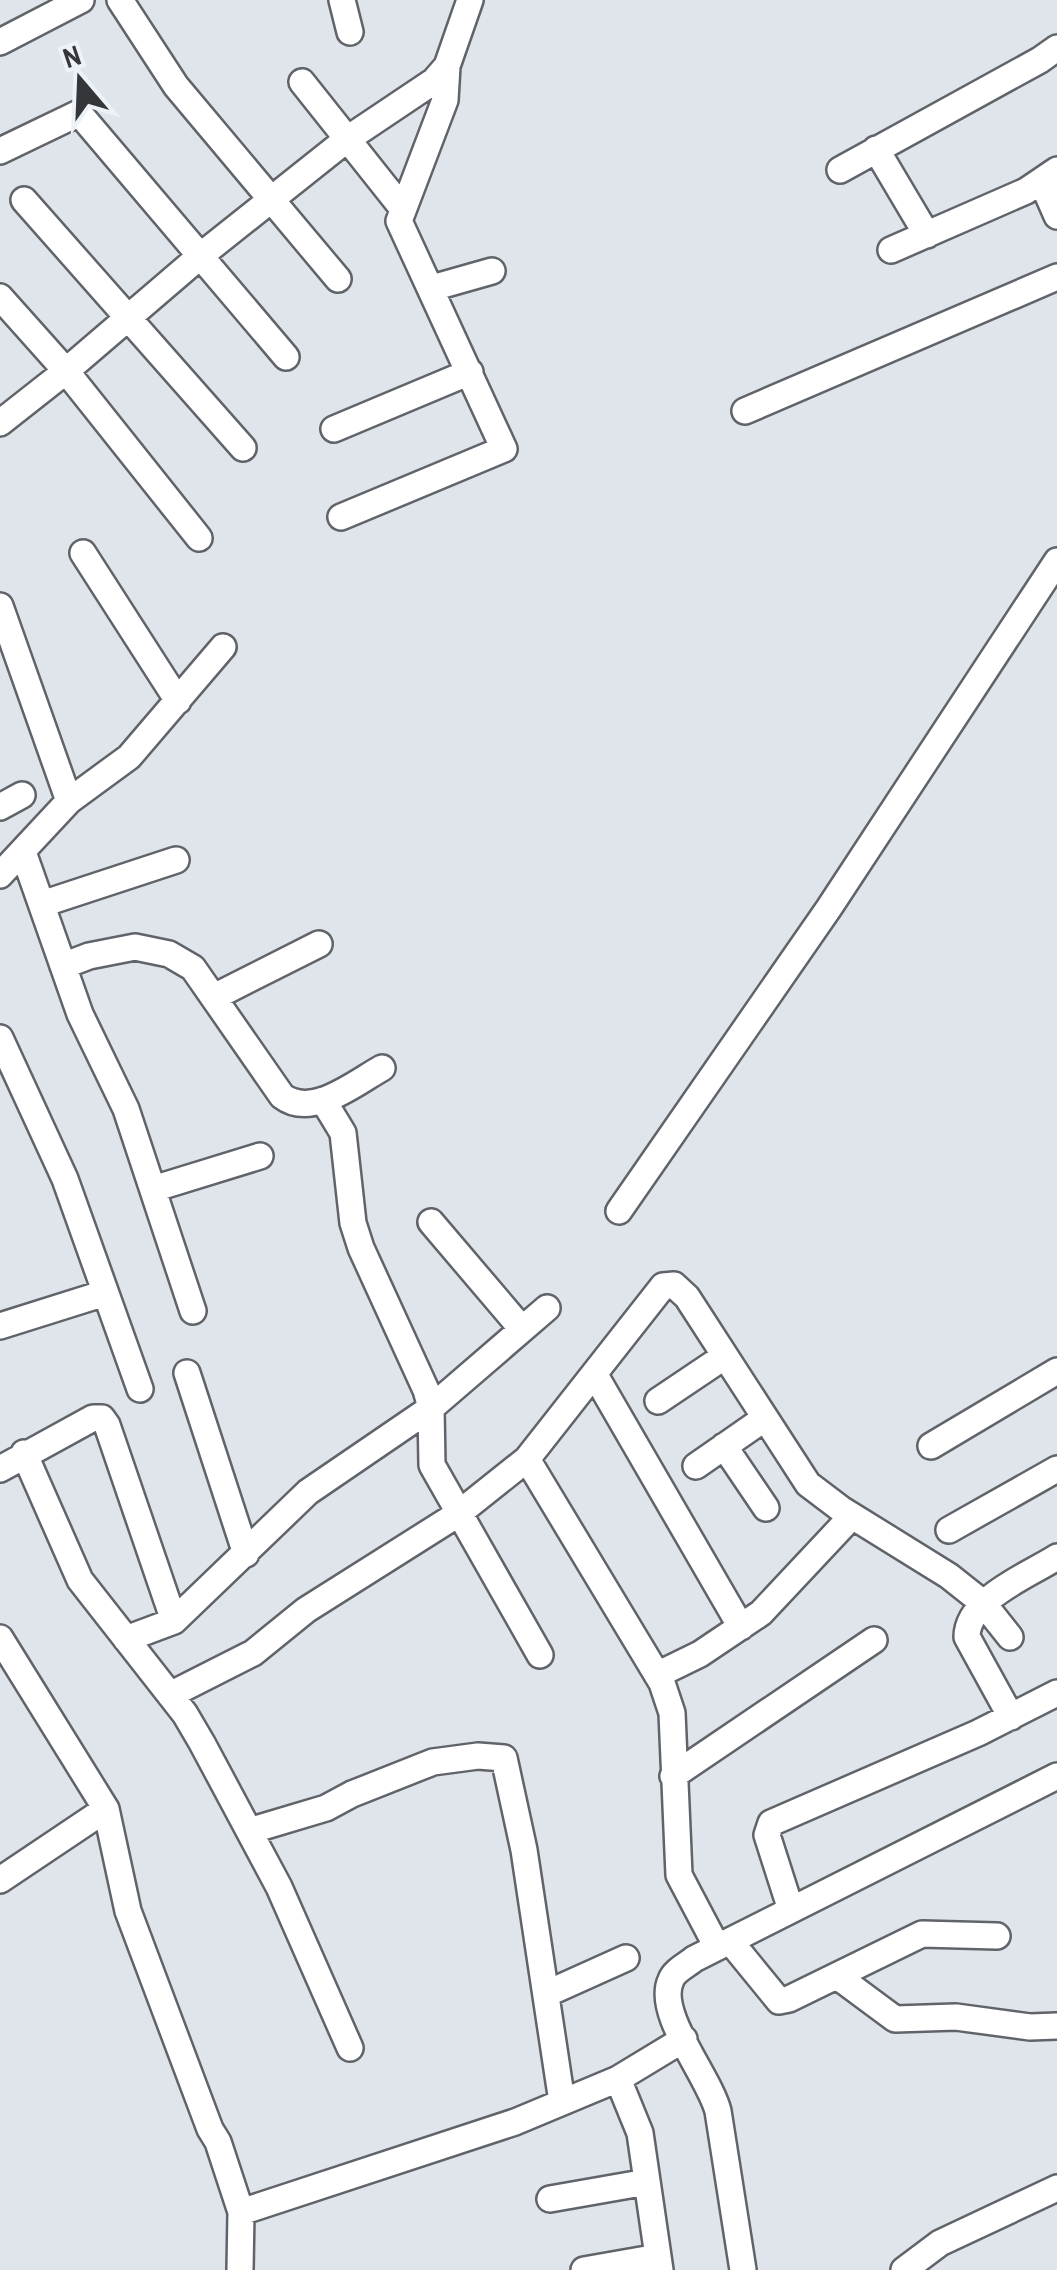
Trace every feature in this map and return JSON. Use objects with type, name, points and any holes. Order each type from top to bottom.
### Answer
[{"type":"street","points":[[0,42],[81,0]]},
{"type":"street","points":[[120,0],[176,86],[338,279]]},
{"type":"street","points":[[342,0],[350,32]]},
{"type":"street","points":[[341,516],[504,449],[399,220],[445,100],[447,66],[470,0]]},
{"type":"street","points":[[840,170],[1057,48]]},
{"type":"street","points":[[0,424],[271,199],[346,140],[434,80],[447,66]]},
{"type":"street","points":[[302,82],[403,209]]},
{"type":"street","points":[[0,151],[79,113],[286,357]]},
{"type":"street","points":[[876,149],[927,235]]},
{"type":"street","points":[[891,250],[1050,176],[1057,216]]},
{"type":"street","points":[[24,200],[243,448]]},
{"type":"street","points":[[432,288],[492,270]]},
{"type":"street","points":[[744,410],[1057,277]]},
{"type":"street","points":[[0,297],[66,372],[199,538]]},
{"type":"street","points":[[334,428],[470,372]]},
{"type":"street","points":[[84,553],[178,702]]},
{"type":"street","points":[[619,1211],[830,908],[1057,562]]},
{"type":"street","points":[[0,606],[70,800]]},
{"type":"street","points":[[0,875],[70,800],[129,756],[223,647]]},
{"type":"street","points":[[23,852],[80,1014],[126,1108],[192,1311]]},
{"type":"street","points":[[42,904],[176,860]]},
{"type":"street","points":[[216,996],[319,944]]},
{"type":"street","points":[[63,966],[89,956],[136,947],[170,954],[194,968],[282,1096],[292,1104],[302,1106],[323,1100],[382,1068]]},
{"type":"street","points":[[0,1038],[65,1179],[140,1390]]},
{"type":"street","points":[[323,1100],[343,1133],[353,1223],[361,1248],[426,1390],[431,1408],[432,1465],[540,1655]]},
{"type":"street","points":[[153,1189],[260,1156]]},
{"type":"street","points":[[431,1222],[522,1330]]},
{"type":"street","points":[[170,1695],[253,1653],[306,1610],[458,1514],[528,1459],[663,1286],[674,1286],[687,1296],[808,1484],[949,1576],[983,1603],[1010,1637]]},
{"type":"street","points":[[0,1326],[105,1293]]},
{"type":"street","points":[[126,1639],[174,1621],[308,1492],[431,1408],[547,1308]]},
{"type":"street","points":[[658,1401],[726,1356]]},
{"type":"street","points":[[931,1446],[1057,1371]]},
{"type":"street","points":[[187,1373],[246,1554]]},
{"type":"street","points":[[595,1375],[741,1626]]},
{"type":"street","points":[[0,1469],[94,1418],[102,1418],[174,1621]]},
{"type":"street","points":[[696,1466],[766,1418]]},
{"type":"street","points":[[724,1446],[766,1508]]},
{"type":"street","points":[[24,1453],[80,1580],[170,1695],[202,1743],[280,1887],[350,2048]]},
{"type":"street","points":[[528,1459],[657,1675],[672,1713],[679,1876],[723,1944],[779,2001],[922,1934],[997,1936]]},
{"type":"street","points":[[949,1530],[1057,1469]]},
{"type":"street","points":[[657,1675],[700,1654],[761,1613],[852,1516]]},
{"type":"street","points":[[1011,1716],[967,1638],[968,1626],[983,1603],[1057,1557]]},
{"type":"street","points":[[0,1638],[106,1809],[128,1912],[218,2142],[241,2212],[240,2270]]},
{"type":"street","points":[[673,1776],[874,1640]]},
{"type":"street","points":[[791,1910],[767,1836],[771,1823],[1057,1694]]},
{"type":"street","points":[[250,1831],[326,1808],[434,1762],[478,1756],[504,1758],[524,1850],[562,2102]]},
{"type":"street","points":[[744,2270],[718,2111],[713,2092],[672,2017],[667,1996],[671,1977],[694,1959],[1057,1776]]},
{"type":"street","points":[[0,1880],[106,1809]]},
{"type":"street","points":[[546,1994],[626,1958]]},
{"type":"street","points":[[837,1976],[896,2020],[956,2017],[1030,2027],[1057,2026]]},
{"type":"street","points":[[241,2212],[514,2122],[618,2079],[684,2039]]},
{"type":"street","points":[[584,2270],[659,2264],[640,2133],[618,2079]]},
{"type":"street","points":[[550,2199],[647,2182]]},
{"type":"street","points":[[904,2270],[940,2244],[1057,2188]]}]
